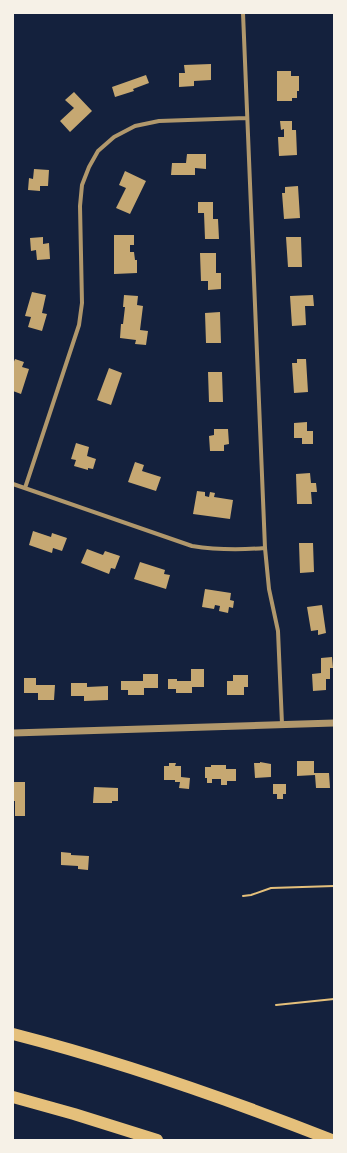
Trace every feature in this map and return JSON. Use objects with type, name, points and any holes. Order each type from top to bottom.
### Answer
[{"type":"highway","points":[[13,1034],[84,1053],[166,1079],[244,1106],[332,1140]]},
{"type":"highway","points":[[13,1097],[158,1140]]},
{"type":"street","points":[[243,13],[246,118],[265,548],[269,589],[278,631],[282,724]]},
{"type":"street","points":[[25,488],[79,325],[82,303],[80,206],[82,185],[89,167],[98,151],[114,137],[135,126],[159,121],[246,118]]},
{"type":"street","points":[[13,484],[192,546],[210,549],[239,550],[265,548]]},
{"type":"street","points":[[13,733],[334,723]]},
{"type":"path","points":[[243,896],[271,888],[334,886]]},
{"type":"path","points":[[276,1005],[334,999]]},
{"type":"building","points":[[211,64],[211,80],[194,81],[194,86],[179,87],[179,73],[185,73],[184,65]]},
{"type":"building","points":[[277,71],[291,71],[291,76],[299,76],[299,91],[297,91],[297,98],[292,98],[292,101],[277,101]]},
{"type":"building","points":[[146,75],[149,83],[133,89],[134,91],[115,97],[112,87]]},
{"type":"building","points":[[74,92],[92,111],[70,132],[60,121],[74,108],[65,100]]},
{"type":"building","points":[[280,121],[292,121],[292,130],[296,130],[297,155],[279,156],[278,137],[284,137],[284,129],[281,130]]},
{"type":"building","points":[[187,154],[206,154],[206,169],[195,168],[195,175],[171,175],[172,163],[186,163]]},
{"type":"building","points":[[34,169],[49,170],[48,186],[40,186],[40,191],[28,190],[29,178],[33,179]]},
{"type":"building","points":[[125,171],[146,181],[130,214],[116,208],[126,188],[119,185]]},
{"type":"building","points":[[298,186],[300,218],[284,219],[282,193],[285,193],[285,187]]},
{"type":"building","points":[[198,202],[213,202],[213,219],[218,219],[219,239],[205,239],[204,213],[198,213]]},
{"type":"building","points":[[114,235],[134,235],[134,245],[130,245],[130,252],[134,252],[135,260],[137,260],[137,273],[114,274]]},
{"type":"building","points":[[43,237],[43,244],[49,243],[50,259],[37,260],[36,250],[31,251],[30,238]]},
{"type":"building","points":[[286,237],[301,237],[302,267],[288,267]]},
{"type":"building","points":[[200,253],[216,253],[216,273],[221,273],[221,289],[208,290],[208,281],[201,281]]},
{"type":"building","points":[[32,292],[46,295],[42,313],[47,314],[42,331],[28,327],[31,317],[25,316]]},
{"type":"building","points":[[124,295],[138,296],[137,305],[143,306],[140,330],[148,331],[146,345],[135,344],[136,340],[120,338],[121,324],[123,324],[125,307],[123,307]]},
{"type":"building","points":[[313,295],[314,306],[305,306],[306,325],[292,326],[290,296]]},
{"type":"building","points":[[220,312],[221,343],[206,343],[205,313]]},
{"type":"building","points":[[15,359],[24,362],[22,367],[29,369],[21,394],[13,391],[13,364]]},
{"type":"building","points":[[297,359],[306,359],[308,392],[294,393],[292,363],[297,363]]},
{"type":"building","points":[[109,368],[122,373],[111,405],[97,400]]},
{"type":"building","points":[[208,372],[222,372],[223,402],[209,402]]},
{"type":"building","points":[[307,422],[307,431],[313,431],[313,444],[302,444],[302,438],[294,438],[294,423]]},
{"type":"building","points":[[214,429],[228,429],[229,444],[224,445],[224,451],[210,451],[209,436],[214,435]]},
{"type":"building","points":[[76,443],[89,447],[87,456],[96,459],[93,469],[88,468],[88,470],[74,466],[76,460],[71,459]]},
{"type":"building","points":[[135,462],[144,465],[142,471],[161,477],[156,491],[128,482]]},
{"type":"building","points":[[310,473],[311,483],[316,483],[317,492],[311,492],[312,504],[297,504],[296,474]]},
{"type":"building","points":[[197,491],[205,492],[205,496],[209,497],[210,492],[215,493],[214,497],[233,500],[230,519],[193,514]]},
{"type":"building","points":[[33,531],[51,537],[52,533],[67,538],[62,551],[53,548],[52,553],[29,545]]},
{"type":"building","points":[[299,543],[313,543],[314,572],[300,573]]},
{"type":"building","points":[[87,549],[103,555],[105,551],[120,556],[115,569],[111,568],[109,574],[81,563]]},
{"type":"building","points":[[140,562],[165,570],[164,574],[170,575],[166,589],[134,579]]},
{"type":"building","points":[[205,589],[231,593],[230,600],[234,601],[233,608],[229,607],[228,613],[219,611],[220,606],[215,605],[214,609],[202,607]]},
{"type":"building","points":[[322,605],[326,633],[318,635],[318,630],[311,631],[307,607]]},
{"type":"building","points":[[332,657],[333,668],[330,668],[330,679],[326,679],[326,690],[313,691],[312,674],[321,673],[321,658]]},
{"type":"building","points":[[191,669],[204,669],[204,687],[192,687],[192,693],[176,693],[176,689],[168,689],[168,679],[177,679],[177,681],[191,681]]},
{"type":"building","points":[[143,674],[158,674],[158,688],[144,688],[144,695],[128,695],[128,690],[121,690],[121,681],[143,681]]},
{"type":"building","points":[[233,675],[248,675],[248,687],[244,687],[244,695],[227,695],[227,681],[233,681]]},
{"type":"building","points":[[24,678],[36,678],[36,685],[55,685],[54,700],[38,700],[38,693],[24,693]]},
{"type":"building","points":[[71,683],[87,683],[87,687],[108,686],[108,700],[84,701],[84,696],[71,696]]},
{"type":"building","points":[[297,761],[314,761],[314,773],[329,773],[330,788],[316,788],[315,775],[297,776]]},
{"type":"building","points":[[260,762],[271,764],[271,777],[255,778],[254,763]]},
{"type":"building","points":[[169,763],[176,763],[175,766],[181,766],[181,777],[190,778],[189,789],[179,788],[180,782],[175,782],[175,780],[164,780],[164,766],[169,766]]},
{"type":"building","points":[[211,765],[226,765],[226,769],[236,769],[236,781],[227,781],[227,785],[221,785],[221,779],[212,779],[212,783],[207,783],[207,778],[205,778],[205,767],[211,767]]},
{"type":"building","points":[[13,782],[25,782],[25,816],[15,816]]},
{"type":"building","points":[[273,784],[286,784],[286,794],[283,794],[283,799],[277,799],[277,794],[273,794]]},
{"type":"building","points":[[94,787],[118,788],[118,801],[112,801],[112,803],[93,803]]},
{"type":"building","points":[[61,852],[71,853],[71,855],[89,856],[88,870],[78,869],[78,866],[61,865]]}]
